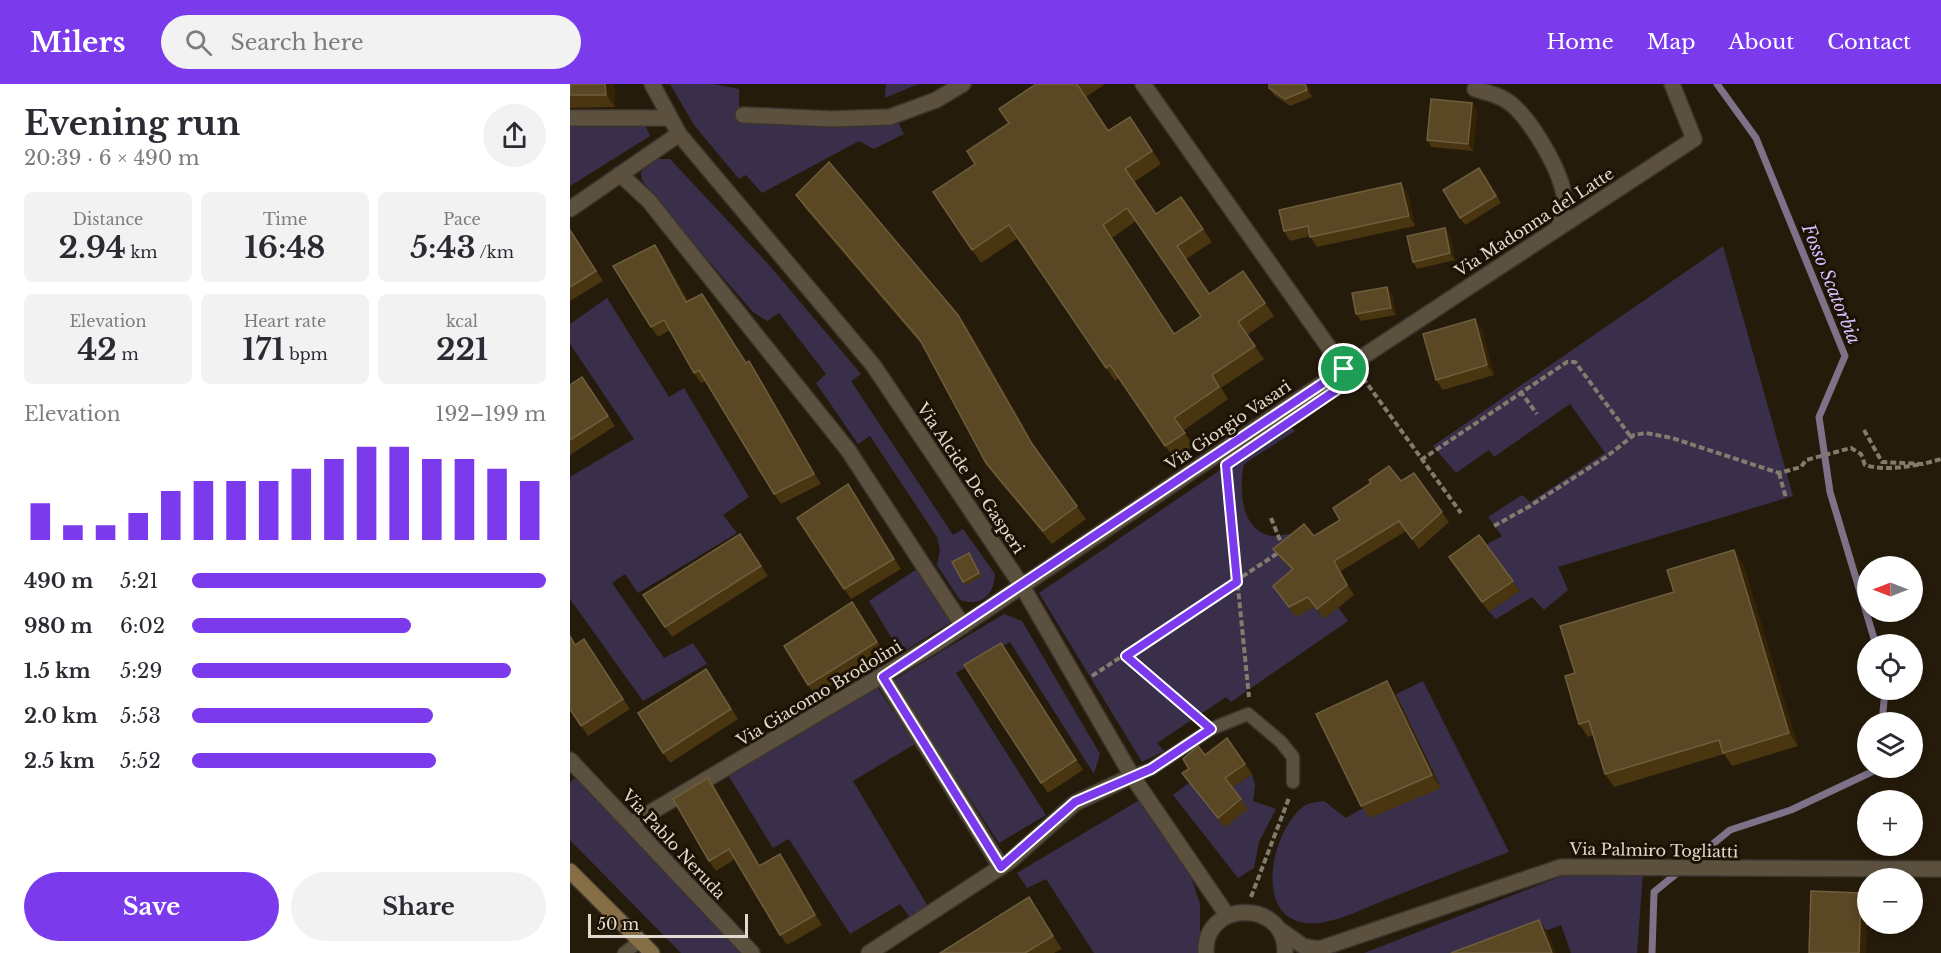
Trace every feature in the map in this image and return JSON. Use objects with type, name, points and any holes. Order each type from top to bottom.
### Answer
[{"type":"main road","points":[[570,872],[652,953]]},
{"type":"street","name":"Via Alcide De Gasperi","points":[[652,84],[679,134],[866,354],[1022,586],[1132,776],[1227,915]]},
{"type":"street","points":[[743,115],[831,119],[891,117],[936,100],[963,84]]},
{"type":"street","points":[[1143,84],[1344,369]]},
{"type":"street","name":"Via Madonna del Latte","points":[[1344,369],[1694,139],[1672,84]]},
{"type":"street","points":[[1475,89],[1503,98],[1518,110],[1548,155],[1563,191],[1563,210],[1559,227]]},
{"type":"street","points":[[570,118],[670,118]]},
{"type":"street","points":[[570,209],[679,134]]},
{"type":"street","points":[[620,174],[649,201],[848,450],[963,626]]},
{"type":"street","name":"Via Giorgio Vasari","points":[[1022,586],[1344,369]]},
{"type":"street","name":"Via Giacomo Brodolini","points":[[631,824],[883,677],[1022,586]]},
{"type":"street","points":[[883,677],[1001,867]]},
{"type":"street","name":"Via Pablo Neruda","points":[[570,760],[752,953]]},
{"type":"street","points":[[869,953],[1001,867],[1075,802],[1132,776]]},
{"type":"street","name":"Via Palmiro Togliatti","points":[[1245,910],[1270,919],[1279,929],[1303,946],[1316,951],[1561,867],[1941,869]]},
{"type":"street","points":[[1206,953],[1209,933],[1216,923],[1227,915],[1245,910]]},
{"type":"street","points":[[1279,929],[1284,939],[1285,953]]},
{"type":"lane","points":[[1132,776],[1151,769],[1211,729],[1248,714],[1281,742],[1293,757],[1293,782]]},
{"type":"lane","points":[[624,953],[640,941]]},
{"type":"path","points":[[1421,460],[1520,391],[1567,362],[1575,362],[1631,437]]},
{"type":"path","points":[[1344,369],[1354,378],[1360,375],[1461,513]]},
{"type":"path","points":[[1520,391],[1537,414]]},
{"type":"path","points":[[1864,430],[1882,462],[1923,464]]},
{"type":"path","points":[[1494,526],[1597,463],[1631,437],[1646,433],[1672,438],[1779,473],[1802,468],[1806,460],[1851,448],[1861,454],[1865,465],[1876,468],[1891,469],[1941,459]]},
{"type":"path","points":[[1216,471],[1226,465],[1249,698]]},
{"type":"path","points":[[1779,473],[1786,498]]},
{"type":"path","points":[[1080,684],[1126,656],[1284,549],[1271,518]]},
{"type":"path","points":[[1126,656],[1211,729]]},
{"type":"path","points":[[1089,665],[1100,684]]},
{"type":"path","points":[[1245,910],[1258,883],[1293,782]]},
{"type":"shaded area","points":[[670,84],[713,84],[739,89],[739,121],[899,124],[904,134],[874,149],[859,141],[762,193],[746,175],[739,179],[694,125]]},
{"type":"shaded area","points":[[886,84],[918,84],[885,98]]},
{"type":"shaded area","points":[[570,118],[642,118],[650,136],[570,186]]},
{"type":"shaded area","points":[[657,159],[670,159],[769,265],[861,374],[851,381],[953,535],[963,529],[995,574],[992,588],[985,598],[975,602],[960,600],[937,565],[940,550],[937,537],[870,436],[858,444],[816,383],[826,374],[779,313],[767,321],[753,312],[654,198],[642,180],[641,173],[646,164]]},
{"type":"shaded area","points":[[1723,246],[1793,496],[1558,567],[1568,590],[1544,610],[1532,597],[1496,619],[1489,612],[1520,591],[1486,545],[1502,536],[1488,517],[1522,495],[1530,502],[1605,453],[1570,404],[1494,457],[1489,450],[1456,473],[1433,446]]},
{"type":"shaded area","points":[[607,298],[669,397],[684,388],[749,497],[723,515],[737,533],[638,593],[625,574],[612,583],[664,658],[693,643],[707,664],[643,701],[570,599],[570,477],[634,439],[570,344],[570,324]]},
{"type":"shaded area","points":[[1288,424],[1295,431],[1244,464],[1242,496],[1244,507],[1253,526],[1261,532],[1274,536],[1291,534],[1299,543],[1295,617],[1315,607],[1324,619],[1338,607],[1348,621],[1231,702],[1226,697],[1157,743],[1164,751],[1142,762],[1039,593]]},
{"type":"shaded area","points":[[923,565],[958,618],[901,653],[869,601]]},
{"type":"shaded area","points":[[1004,614],[1022,621],[1100,754],[1094,774],[1010,642],[956,673],[1046,815],[999,843],[892,681]]},
{"type":"shaded area","points":[[1423,681],[1509,852],[1326,922],[1306,923],[1289,917],[1278,905],[1273,888],[1273,869],[1284,831],[1294,816],[1310,803],[1324,801],[1346,818],[1365,807],[1396,694]]},
{"type":"shaded area","points":[[874,682],[915,744],[853,781],[932,913],[915,924],[900,904],[850,934],[789,839],[773,848],[725,770]]},
{"type":"shaded area","points":[[582,773],[752,953],[681,953],[570,840],[570,782]]},
{"type":"shaded area","points":[[1252,774],[1255,785],[1253,801],[1276,809],[1259,842],[1254,868],[1238,878],[1173,795],[1189,783],[1232,788]]},
{"type":"shaded area","points":[[1141,799],[1189,871],[1200,904],[1200,953],[1094,953],[1046,879],[1027,888],[1017,873]]},
{"type":"shaded area","points":[[1567,874],[1643,874],[1637,953],[1571,953],[1561,925],[1487,953],[1364,953]]},
{"type":"building","points":[[570,84],[605,84],[606,95],[570,95]]},
{"type":"building","points":[[1036,84],[1077,84],[1108,131],[1130,117],[1152,151],[1125,169],[1156,214],[1181,197],[1203,229],[1177,246],[1209,294],[1243,271],[1265,303],[1238,322],[1255,346],[1212,375],[1219,387],[1174,418],[1185,433],[1165,446],[1110,365],[1106,368],[1009,225],[972,250],[933,192],[975,164],[967,151],[1009,123],[999,109]],"holes":[[[1127,208],[1201,316],[1174,334],[1103,225]]]},
{"type":"building","points":[[1269,84],[1305,84],[1307,90],[1285,99],[1269,88]]},
{"type":"building","points":[[1431,99],[1472,103],[1468,144],[1427,140]]},
{"type":"building","points":[[829,162],[958,315],[1032,444],[1077,506],[1043,531],[986,463],[920,340],[796,195]]},
{"type":"building","points":[[1479,168],[1496,196],[1460,218],[1443,190]]},
{"type":"building","points":[[1401,183],[1409,216],[1310,237],[1308,226],[1284,231],[1279,210]]},
{"type":"building","points":[[1445,228],[1450,253],[1413,262],[1407,236]]},
{"type":"building","points":[[570,230],[596,271],[570,287]]},
{"type":"building","points":[[655,245],[686,302],[702,294],[746,363],[749,361],[814,474],[774,494],[699,370],[694,373],[664,320],[651,327],[613,266]]},
{"type":"building","points":[[1387,287],[1391,308],[1356,314],[1352,293]]},
{"type":"building","points":[[1475,319],[1487,365],[1436,380],[1423,334]]},
{"type":"building","points":[[582,377],[608,416],[570,440],[570,385]]},
{"type":"building","points":[[1389,466],[1401,481],[1414,473],[1442,512],[1412,539],[1399,521],[1334,561],[1347,585],[1317,609],[1308,597],[1289,607],[1273,586],[1293,569],[1273,549],[1304,524],[1314,536],[1340,520],[1333,508],[1371,483],[1369,480]]},
{"type":"building","points":[[848,484],[894,559],[844,589],[797,518]]},
{"type":"building","points":[[740,534],[761,566],[665,627],[643,595]]},
{"type":"building","points":[[1479,535],[1513,581],[1482,602],[1449,557]]},
{"type":"building","points":[[1734,550],[1789,733],[1723,753],[1719,740],[1605,774],[1589,721],[1579,724],[1565,676],[1575,673],[1560,626],[1674,592],[1667,570]]},
{"type":"building","points":[[969,553],[979,573],[963,582],[952,562]]},
{"type":"building","points":[[852,602],[877,642],[808,685],[784,646]]},
{"type":"building","points":[[570,636],[575,645],[584,639],[623,699],[581,726],[570,709]]},
{"type":"building","points":[[1001,643],[1076,760],[1041,783],[964,665]]},
{"type":"building","points":[[706,669],[731,709],[663,753],[638,713]]},
{"type":"building","points":[[1387,681],[1432,775],[1361,806],[1316,714]]},
{"type":"building","points":[[1227,738],[1245,764],[1225,778],[1241,799],[1218,818],[1182,773],[1189,769],[1183,759],[1198,746],[1205,755]]},
{"type":"building","points":[[708,778],[759,866],[780,854],[815,915],[780,935],[729,849],[709,861],[673,799]]},
{"type":"building","points":[[1811,891],[1857,893],[1859,953],[1809,953]]},
{"type":"building","points":[[1029,897],[1053,936],[1025,953],[940,953]]},
{"type":"building","points":[[1539,920],[1552,953],[1451,953]]},
{"type":"waterway","name":"Fosso Scatorbia","points":[[1717,84],[1756,138],[1845,356],[1819,417],[1830,492],[1873,634]]},
{"type":"waterway","name":"Fosso Scatorbia","points":[[1883,712],[1884,700]]},
{"type":"waterway","name":"Fosso Scatorbia","points":[[1652,953],[1654,892],[1730,830],[1791,810],[1859,778]]},
{"type":"route","points":[[1344,369],[1354,378],[1226,465],[1237,582],[1126,656],[1211,729],[1151,769],[1075,802],[1001,867],[883,677],[963,626],[1344,369]]}]
